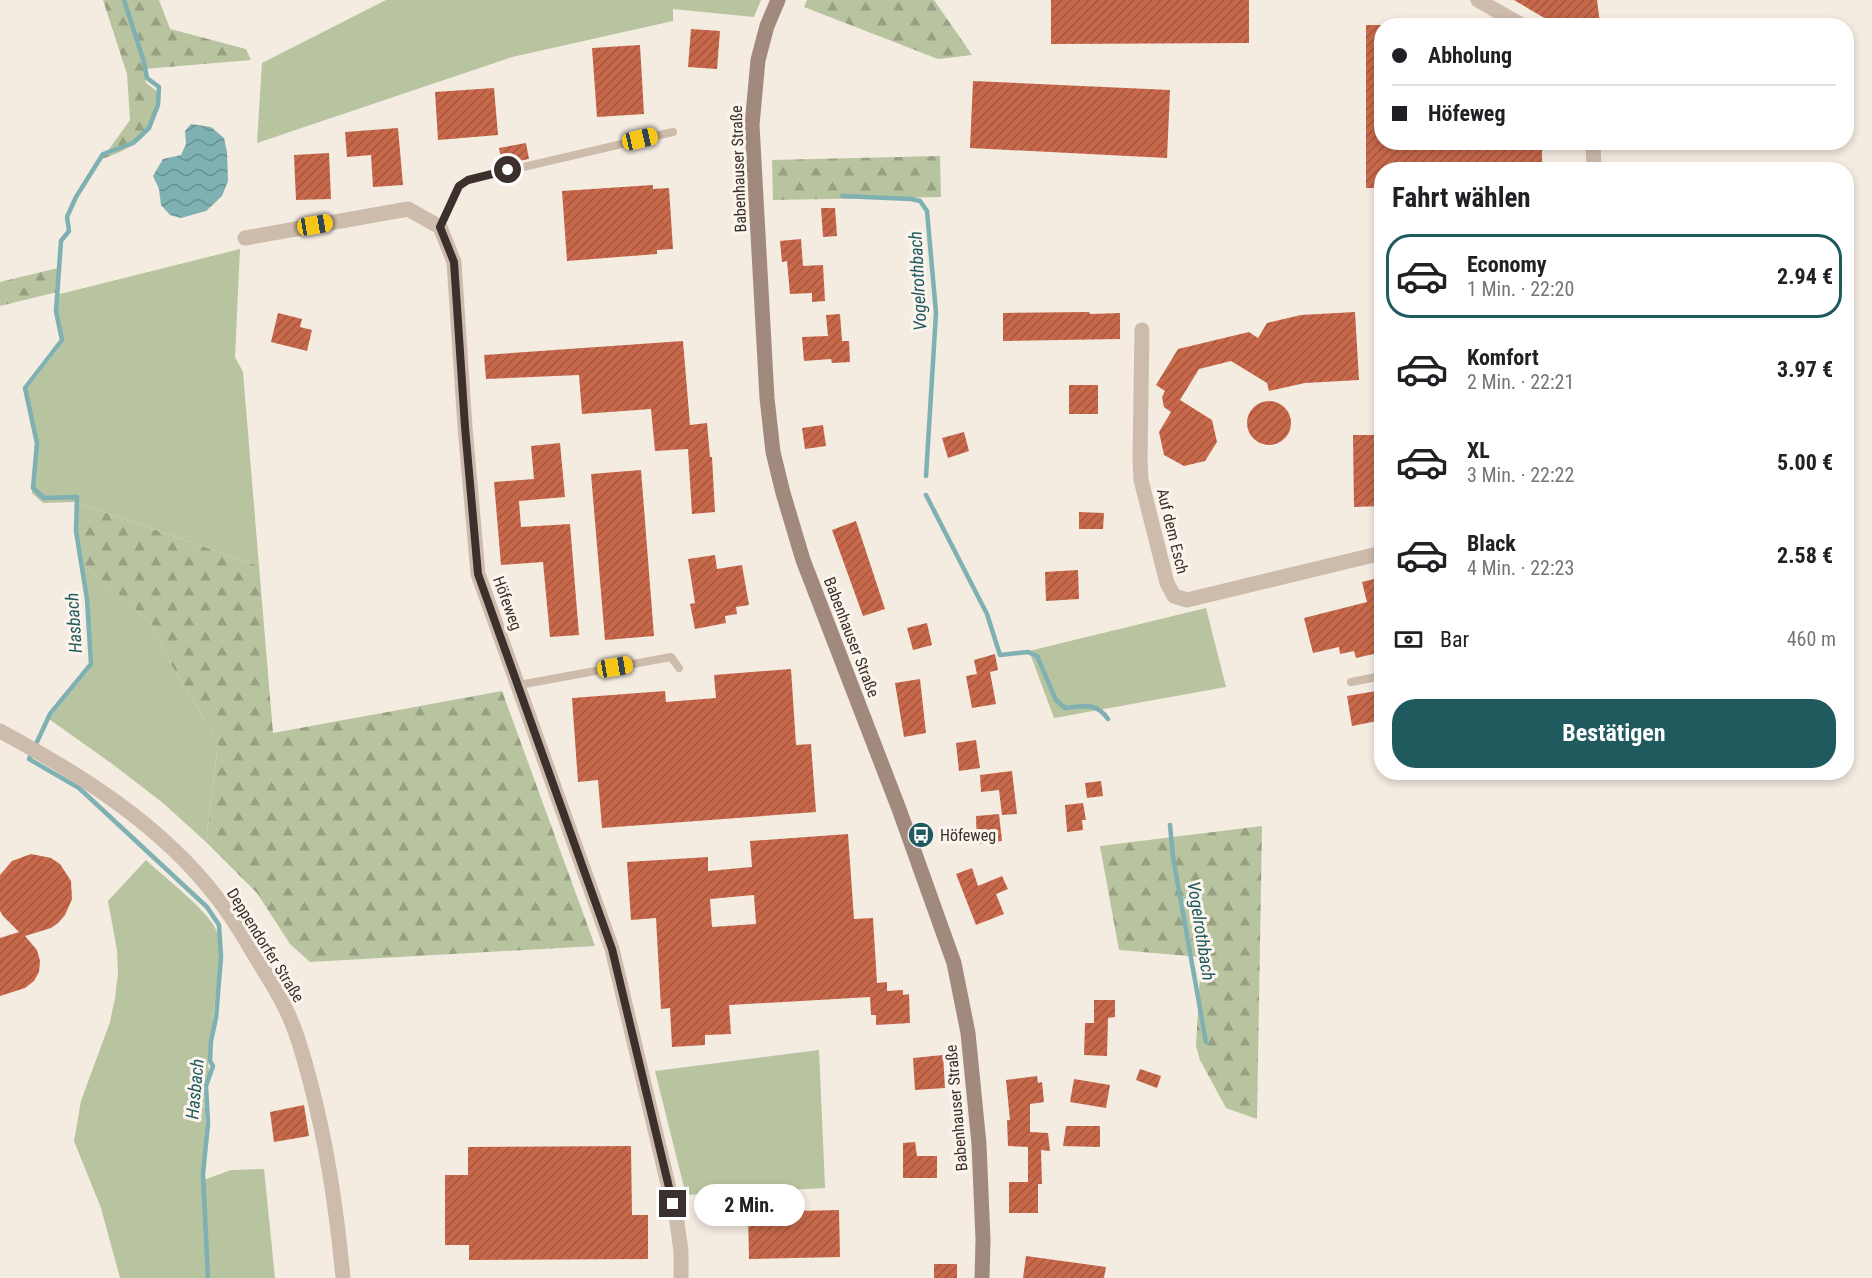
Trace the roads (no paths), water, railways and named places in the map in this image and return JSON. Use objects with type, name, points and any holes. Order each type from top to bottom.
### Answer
[{"type":"main road","name":"Babenhauser Straße","points":[[778,0],[767,26],[758,60],[752,125],[767,398],[773,452],[803,560],[903,819],[954,963],[968,1033],[978,1134],[983,1240],[982,1278]]},
{"type":"street","points":[[1478,0],[1509,18]]},
{"type":"street","points":[[246,238],[408,209],[440,227]]},
{"type":"street","name":"Höfeweg","points":[[440,227],[454,262],[478,574],[612,949],[677,1222],[681,1251],[681,1278]]},
{"type":"street","name":"Auf dem Esch","points":[[1142,330],[1141,480],[1167,583],[1174,596],[1186,600],[1374,554]]},
{"type":"street","name":"Deppendorfer Straße","points":[[0,730],[48,757],[116,802],[150,829],[184,861],[218,899],[270,980],[289,1016],[302,1052],[320,1121],[337,1214],[343,1278]]},
{"type":"lane","points":[[440,227],[459,186],[468,180],[673,132]]},
{"type":"lane","points":[[519,685],[671,657],[679,668]]},
{"type":"lane","points":[[1351,682],[1374,678]]},
{"type":"water","points":[[191,124],[211,127],[224,138],[228,181],[222,196],[206,211],[181,218],[170,215],[161,205],[159,189],[153,176],[163,159],[181,155],[186,144],[185,131]]},
{"type":"waterway","name":"Hasbach","points":[[124,0],[147,78],[159,87],[158,105],[149,128],[133,143],[103,154],[76,197],[67,217],[69,231],[61,241],[56,311],[62,340],[25,388],[37,443],[33,488],[44,498],[77,497],[76,531],[87,599],[91,664],[50,714],[29,759],[79,788],[207,907],[219,925],[221,957],[216,1018],[211,1041],[210,1061],[213,1066],[206,1086],[208,1124],[203,1174],[208,1278]]},
{"type":"waterway","name":"Vogelrothbach","points":[[842,196],[911,199],[920,201],[927,211],[936,313],[926,476]]},
{"type":"waterway","name":"Vogelrothbach","points":[[926,495],[987,614],[1000,655],[1028,652],[1037,656],[1056,700],[1065,708],[1089,706],[1099,710],[1108,719]]},
{"type":"waterway","name":"Vogelrothbach","points":[[1170,825],[1173,857],[1206,1042]]},
{"type":"place","name":"Höfeweg","points":[[921,835]]}]
